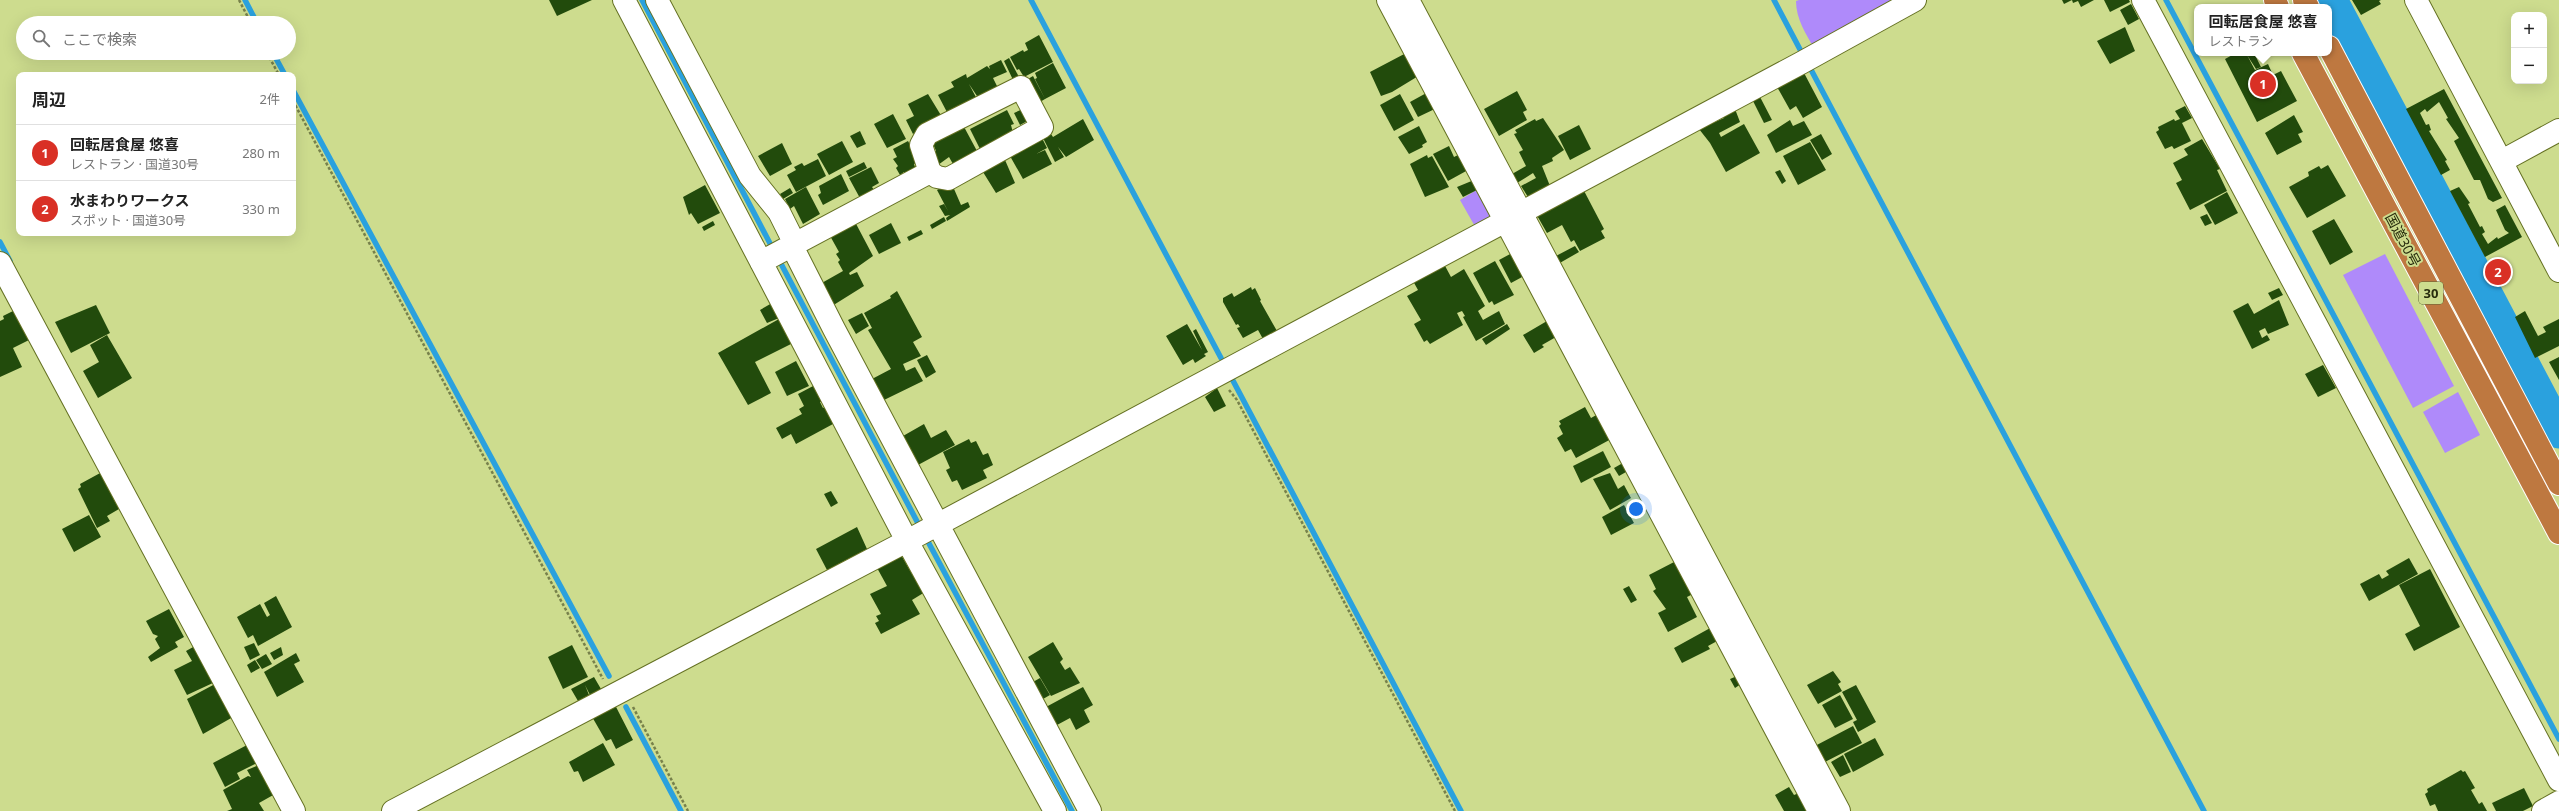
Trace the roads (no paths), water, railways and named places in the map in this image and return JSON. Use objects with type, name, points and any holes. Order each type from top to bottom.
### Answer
[{"type":"highway","name":"国道30号","points":[[2332,53],[2559,484]]},
{"type":"highway","name":"国道30号","points":[[2305,56],[2559,533]]},
{"type":"street","points":[[624,0],[747,196],[922,532],[1055,811]]},
{"type":"street","points":[[657,0],[750,176],[747,196]]},
{"type":"street","points":[[1388,0],[1513,216],[1839,811]]},
{"type":"street","points":[[1408,0],[1513,216],[1820,811]]},
{"type":"street","points":[[393,811],[922,532],[1805,61],[1915,0]]},
{"type":"street","points":[[2143,0],[2559,780]]},
{"type":"street","points":[[2416,0],[2559,271]]},
{"type":"street","points":[[776,254],[930,172],[948,179],[1042,128],[1020,88],[927,134],[921,145],[930,172]]},
{"type":"street","points":[[2502,161],[2559,130]]},
{"type":"street","points":[[747,196],[779,212],[776,254],[922,532],[1090,811]]},
{"type":"street","points":[[0,262],[294,811]]},
{"type":"street","points":[[2543,811],[2559,802]]},
{"type":"waterway","points":[[245,0],[253,16]]},
{"type":"waterway","points":[[642,0],[774,251]]},
{"type":"waterway","points":[[1031,0],[1221,358]]},
{"type":"waterway","points":[[1774,0],[1804,57]]},
{"type":"waterway","points":[[2166,0],[2194,53]]},
{"type":"waterway","points":[[2331,0],[2559,432]]},
{"type":"waterway","points":[[2196,56],[2559,739]]},
{"type":"waterway","points":[[277,60],[283,72]]},
{"type":"waterway","points":[[1808,64],[2204,811]]},
{"type":"waterway","points":[[296,96],[609,676]]},
{"type":"waterway","points":[[0,242],[10,261]]},
{"type":"waterway","points":[[778,258],[921,529]]},
{"type":"waterway","points":[[1230,375],[1461,811]]},
{"type":"waterway","points":[[925,536],[1072,811]]},
{"type":"waterway","points":[[626,707],[681,811]]},
{"type":"place","name":"回転居食屋 悠喜","points":[[2263,84]]},
{"type":"place","name":"水まわりワークス","points":[[2498,272]]}]
